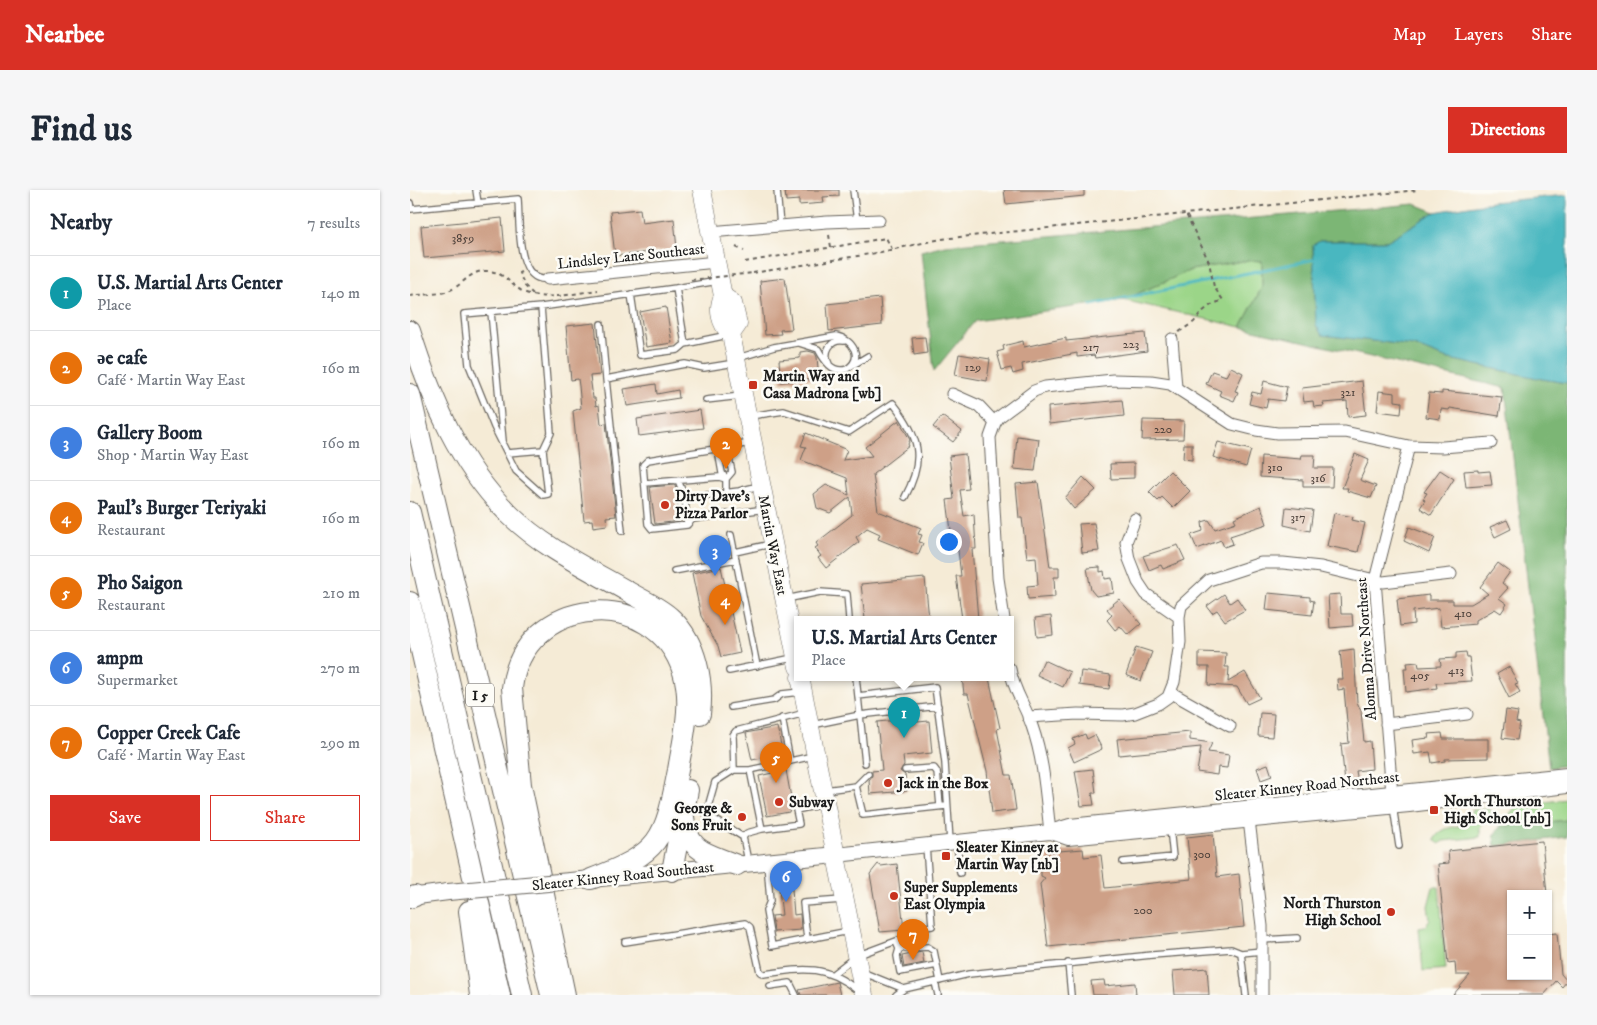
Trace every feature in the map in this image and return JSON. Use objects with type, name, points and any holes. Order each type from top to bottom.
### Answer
[{"type":"highway","points":[[410,331],[421,366],[451,435],[475,474],[498,502],[533,535],[576,564],[671,618],[685,636],[695,656],[700,682],[700,710],[684,812],[672,871]]},
{"type":"highway","name":"I 5","points":[[410,394],[551,995]]},
{"type":"highway","name":"I 5","points":[[410,512],[522,995]]},
{"type":"highway","points":[[410,602],[500,995]]},
{"type":"highway","points":[[565,995],[521,785],[512,688],[513,674],[525,651],[549,625],[569,614],[606,611],[638,620],[670,646],[684,672],[687,712],[670,810],[658,838],[645,854],[591,879]]},
{"type":"highway","points":[[453,790],[480,995]]},
{"type":"highway","points":[[684,812],[686,832],[692,844],[708,854],[743,864]]},
{"type":"main road","name":"Martin Way East","points":[[702,190],[721,288],[719,306],[723,328],[731,334],[794,648]]},
{"type":"main road","points":[[801,684],[864,995]]},
{"type":"main road","name":"Sleater Kinney Road Southeast","points":[[412,897],[836,855]]},
{"type":"street","points":[[710,232],[879,220]]},
{"type":"street","name":"Lindsley Lane Southeast","points":[[548,279],[716,262]]},
{"type":"street","points":[[1172,339],[1176,387]]},
{"type":"street","points":[[1004,616],[998,578],[989,450],[994,423],[1021,400],[1045,387],[1113,380],[1151,381],[1176,387],[1232,424],[1277,433],[1345,432],[1409,446],[1443,447],[1491,443]]},
{"type":"street","points":[[952,394],[979,406],[994,423]]},
{"type":"street","name":"Alonna Drive Northeast","points":[[1392,800],[1375,580],[1409,446]]},
{"type":"street","points":[[1135,519],[1126,542],[1129,559],[1138,582],[1146,594],[1179,617]]},
{"type":"street","points":[[1028,717],[1135,713],[1158,704],[1168,697],[1174,682],[1180,642],[1179,617],[1181,606],[1209,580],[1261,563],[1283,562],[1375,580],[1399,581],[1451,574]]},
{"type":"street","points":[[1014,681],[1041,757],[1050,832]]},
{"type":"street","points":[[1170,692],[1230,726]]},
{"type":"street","points":[[1386,724],[1467,714]]},
{"type":"street","name":"Sleater Kinney Road Northeast","points":[[1392,800],[1567,775]]},
{"type":"street","name":"Sleater Kinney Road Northeast","points":[[836,855],[1050,832],[1070,826],[1169,821],[1567,786]]},
{"type":"street","points":[[1249,814],[1262,946],[1262,995]]},
{"type":"lane","points":[[476,190],[478,203]]},
{"type":"lane","points":[[777,190],[780,226]]},
{"type":"lane","points":[[853,190],[857,221]]},
{"type":"lane","points":[[410,203],[411,209],[518,199],[526,268],[528,273],[537,279],[548,279]]},
{"type":"lane","points":[[541,307],[551,434],[543,450],[548,494],[543,495],[516,471],[503,446],[469,365],[464,314],[541,307],[676,288],[721,288]]},
{"type":"lane","points":[[676,288],[685,344]]},
{"type":"lane","points":[[631,294],[640,355],[678,350],[685,344],[731,334]]},
{"type":"lane","points":[[490,312],[503,446]]},
{"type":"lane","points":[[601,324],[622,531]]},
{"type":"lane","points":[[606,379],[685,364],[704,368],[736,361],[774,347],[799,343],[810,339],[836,336],[849,342],[856,351],[868,356],[851,366],[839,370],[824,361],[818,349],[799,343]]},
{"type":"lane","points":[[829,365],[826,352],[831,344],[838,341],[849,342]]},
{"type":"lane","points":[[851,366],[855,362],[856,351]]},
{"type":"lane","points":[[706,400],[744,396]]},
{"type":"lane","points":[[748,416],[784,411],[849,432],[893,403],[908,422],[916,437],[917,459],[914,481],[905,497]]},
{"type":"lane","points":[[753,443],[727,449],[648,460],[643,465],[648,524],[652,529],[687,526],[693,519],[766,509]]},
{"type":"lane","points":[[726,479],[732,472],[727,449]]},
{"type":"lane","points":[[507,453],[543,450]]},
{"type":"lane","points":[[718,450],[722,473],[726,479],[726,492]]},
{"type":"lane","points":[[645,483],[719,477],[726,479]]},
{"type":"lane","points":[[678,480],[685,498],[687,526]]},
{"type":"lane","points":[[685,498],[761,485]]},
{"type":"lane","points":[[731,535],[757,666]]},
{"type":"lane","points":[[734,552],[773,543]]},
{"type":"lane","points":[[674,571],[736,559]]},
{"type":"lane","points":[[784,600],[820,592],[846,594],[849,616]]},
{"type":"lane","points":[[729,671],[794,662]]},
{"type":"lane","points":[[856,681],[865,763]]},
{"type":"lane","points":[[731,707],[774,700],[801,684]]},
{"type":"lane","points":[[858,696],[936,687],[945,763],[943,806]]},
{"type":"lane","points":[[734,770],[732,735],[736,731],[782,718],[808,719],[938,706]]},
{"type":"lane","points":[[782,718],[790,762]]},
{"type":"lane","points":[[742,837],[706,814],[715,782],[734,770],[750,770],[816,756]]},
{"type":"lane","points":[[905,770],[934,768],[937,772],[943,806],[954,843],[960,873]]},
{"type":"lane","points":[[750,770],[762,829]]},
{"type":"lane","points":[[742,837],[747,833],[762,829],[799,824],[796,810],[824,797],[856,786],[868,774]]},
{"type":"lane","points":[[856,786],[862,815],[943,806]]},
{"type":"lane","points":[[1392,800],[1399,846]]},
{"type":"lane","points":[[1123,862],[1173,857],[1169,821]]},
{"type":"lane","points":[[742,837],[743,864]]},
{"type":"lane","points":[[625,942],[745,923],[750,927],[760,972],[764,974],[807,968],[820,973],[834,973],[857,963],[920,928],[932,926],[926,846]]},
{"type":"lane","points":[[767,862],[770,901],[766,911],[772,946],[851,930]]},
{"type":"lane","points":[[807,939],[803,903],[844,899]]},
{"type":"lane","points":[[896,995],[904,989],[969,974],[1068,963],[1232,949],[1241,953],[1297,938]]},
{"type":"lane","points":[[896,942],[899,949],[897,956],[900,972],[937,965]]},
{"type":"lane","points":[[899,949],[928,947],[934,951],[937,965],[938,995]]},
{"type":"lane","points":[[1241,953],[1246,995]]},
{"type":"lane","points":[[857,963],[904,989]]},
{"type":"lane","points":[[1068,963],[1071,995]]},
{"type":"lane","points":[[834,973],[864,995]]},
{"type":"lane","points":[[770,986],[790,983],[796,995]]},
{"type":"path","points":[[691,280],[753,272],[941,239],[1418,190]]},
{"type":"path","points":[[1172,339],[1194,322],[1202,312],[1223,300],[1214,287],[1209,262],[1186,214]]},
{"type":"path","points":[[830,235],[831,247]]},
{"type":"path","points":[[744,262],[886,238],[892,249]]},
{"type":"path","points":[[736,247],[744,251]]},
{"type":"path","points":[[526,268],[519,273],[525,286],[535,296]]},
{"type":"path","points":[[410,296],[419,295]]},
{"type":"green space","points":[[1415,204],[1435,212],[1387,241],[1320,241],[1313,245],[1316,325],[1322,335],[1414,346],[1445,358],[1567,383],[1567,765],[1549,768],[1505,388],[1241,327],[1262,287],[1262,261],[1249,260],[1191,270],[1123,300],[975,321],[934,371],[921,251],[945,245]]},
{"type":"green space","points":[[1249,260],[1262,261],[1262,287],[1241,327],[1123,300],[1191,270]]},
{"type":"green space","points":[[1567,799],[1567,820],[1500,827],[1516,806]]},
{"type":"green space","points":[[1490,809],[1492,820],[1483,823],[1480,828],[1480,837],[1443,841],[1440,844],[1434,840],[1440,833],[1451,827],[1464,825],[1472,810]]},
{"type":"green space","points":[[1567,820],[1567,837],[1495,846],[1494,835],[1500,827]]},
{"type":"green space","points":[[1433,887],[1439,887],[1446,969],[1423,971],[1419,928],[1425,927],[1430,920],[1428,906]]},
{"type":"water","points":[[1567,195],[1567,383],[1445,358],[1414,346],[1322,335],[1316,325],[1313,245],[1320,241],[1387,241],[1435,212],[1492,202]]},
{"type":"building","points":[[785,190],[839,190],[839,196],[823,197],[824,203],[799,205],[799,200],[786,201]]},
{"type":"building","points":[[1004,190],[1084,190],[1084,196],[1006,204]]},
{"type":"building","points":[[640,209],[642,223],[674,219],[677,249],[615,256],[610,212]]},
{"type":"building","points":[[502,218],[505,251],[424,258],[421,226]]},
{"type":"building","points":[[785,278],[792,329],[780,330],[781,334],[765,335],[760,281]]},
{"type":"building","points":[[880,298],[882,325],[829,331],[827,304]]},
{"type":"building","points":[[666,307],[672,343],[646,347],[640,312]]},
{"type":"building","points":[[595,323],[600,375],[590,376],[593,398],[595,398],[596,406],[599,405],[601,424],[606,423],[616,516],[606,517],[607,525],[593,527],[592,520],[584,521],[573,411],[581,408],[579,386],[578,379],[571,380],[566,326]]},
{"type":"building","points":[[1145,333],[1147,351],[1095,358],[1094,355],[1077,357],[1077,353],[1022,364],[1023,371],[1013,374],[1011,368],[1002,370],[997,352],[1004,350],[1003,346],[1023,341],[1024,347],[1066,338],[1066,341]]},
{"type":"building","points":[[925,337],[927,353],[914,355],[912,338]]},
{"type":"building","points":[[808,351],[815,353],[817,357],[819,379],[781,382],[779,360],[800,358],[800,352]]},
{"type":"building","points":[[959,354],[990,359],[987,381],[955,375]]},
{"type":"building","points":[[1231,367],[1243,373],[1235,391],[1238,392],[1234,401],[1219,395],[1221,391],[1206,384],[1212,371],[1226,376]]},
{"type":"building","points":[[1264,381],[1287,387],[1284,401],[1268,399],[1266,408],[1249,404],[1252,392],[1261,394]]},
{"type":"building","points":[[1362,381],[1366,415],[1348,417],[1347,401],[1323,403],[1324,406],[1314,407],[1313,401],[1304,402],[1302,388]]},
{"type":"building","points":[[656,384],[657,394],[678,390],[679,398],[627,406],[624,389]]},
{"type":"building","points":[[1379,391],[1395,393],[1395,401],[1402,402],[1401,414],[1377,411]]},
{"type":"building","points":[[1442,391],[1502,397],[1499,416],[1450,408],[1449,410],[1441,409],[1440,419],[1426,417],[1429,393],[1442,394]]},
{"type":"building","points":[[1122,400],[1124,416],[1049,424],[1048,407]]},
{"type":"building","points":[[700,410],[703,428],[639,436],[637,419]]},
{"type":"building","points":[[942,416],[962,431],[953,442],[933,427]]},
{"type":"building","points":[[899,420],[910,440],[909,446],[873,474],[878,511],[921,528],[918,534],[922,535],[919,542],[923,543],[918,555],[878,539],[880,534],[867,528],[856,537],[859,542],[826,568],[818,558],[821,556],[815,548],[818,546],[816,543],[852,515],[850,497],[830,513],[817,508],[814,494],[826,485],[849,495],[847,478],[801,460],[806,447],[801,446],[806,433],[847,450],[843,460],[872,456],[865,447]]},
{"type":"building","points":[[1143,420],[1184,421],[1183,439],[1142,440]]},
{"type":"building","points":[[1017,436],[1039,439],[1035,471],[1014,469]]},
{"type":"building","points":[[1218,442],[1251,450],[1246,467],[1213,457]]},
{"type":"building","points":[[1184,444],[1192,444],[1192,460],[1183,459]]},
{"type":"building","points":[[965,454],[969,489],[960,490],[964,516],[974,514],[976,549],[972,549],[978,616],[962,616],[956,576],[961,576],[958,550],[948,551],[947,539],[952,538],[947,500],[954,499],[949,456]]},
{"type":"building","points":[[1355,454],[1369,460],[1360,480],[1376,486],[1371,498],[1347,491],[1348,488],[1342,488]]},
{"type":"building","points":[[1302,455],[1315,455],[1314,468],[1333,468],[1332,487],[1303,487],[1303,480],[1260,477],[1261,456],[1301,459]]},
{"type":"building","points":[[1134,463],[1134,478],[1111,479],[1110,464]]},
{"type":"building","points":[[1440,470],[1454,479],[1431,515],[1420,508],[1427,493],[1424,492]]},
{"type":"building","points":[[1478,470],[1478,472],[1490,471],[1492,485],[1466,487],[1464,471]]},
{"type":"building","points":[[1170,471],[1190,491],[1173,508],[1162,497],[1158,501],[1149,492]]},
{"type":"building","points":[[1083,477],[1096,490],[1074,509],[1065,498]]},
{"type":"building","points":[[1038,482],[1050,567],[1059,567],[1059,577],[1054,577],[1055,597],[1028,599],[1027,586],[1038,585],[1036,557],[1027,558],[1022,518],[1019,518],[1016,484]]},
{"type":"building","points":[[675,485],[680,521],[655,524],[650,487]]},
{"type":"building","points":[[1261,506],[1267,524],[1230,536],[1233,544],[1224,547],[1221,540],[1197,549],[1191,535],[1203,531],[1202,522],[1209,520],[1215,529],[1236,522],[1234,518]]},
{"type":"building","points":[[1286,507],[1313,510],[1310,531],[1284,525]]},
{"type":"building","points":[[1334,513],[1353,517],[1352,520],[1365,523],[1358,552],[1327,546]]},
{"type":"building","points":[[1507,520],[1511,529],[1495,537],[1490,527]]},
{"type":"building","points":[[1094,523],[1099,551],[1082,553],[1079,524]]},
{"type":"building","points":[[1409,527],[1435,537],[1429,553],[1404,541]]},
{"type":"building","points":[[1178,545],[1185,560],[1163,569],[1161,565],[1149,570],[1143,556]]},
{"type":"building","points":[[1498,563],[1510,572],[1502,583],[1508,588],[1499,598],[1507,604],[1501,613],[1495,609],[1476,620],[1476,624],[1441,627],[1439,608],[1413,611],[1414,624],[1400,626],[1397,599],[1429,595],[1429,600],[1453,600],[1453,604],[1471,604],[1488,594],[1480,587]]},
{"type":"building","points":[[721,567],[740,653],[721,657],[718,646],[701,616],[692,573]]},
{"type":"building","points":[[1100,567],[1100,572],[1104,571],[1105,579],[1112,578],[1114,593],[1096,596],[1091,590],[1087,568]]},
{"type":"building","points":[[925,578],[929,616],[865,616],[861,584]]},
{"type":"building","points":[[1268,593],[1310,597],[1310,600],[1314,601],[1312,615],[1266,610]]},
{"type":"building","points":[[1224,594],[1230,603],[1237,598],[1245,610],[1225,621],[1217,610],[1212,613],[1207,606]]},
{"type":"building","points":[[1340,594],[1341,614],[1352,614],[1353,626],[1330,628],[1328,595]]},
{"type":"building","points":[[1119,599],[1141,624],[1128,635],[1120,626],[1115,630],[1107,620],[1112,615],[1107,609]]},
{"type":"building","points":[[1051,616],[1053,635],[1037,637],[1035,618]]},
{"type":"building","points":[[1136,647],[1152,652],[1141,681],[1126,675]]},
{"type":"building","points":[[1354,649],[1357,702],[1361,711],[1364,742],[1370,741],[1372,769],[1356,771],[1358,782],[1345,783],[1341,744],[1349,743],[1344,689],[1338,690],[1337,679],[1343,679],[1340,651]]},
{"type":"building","points":[[1199,652],[1226,653],[1225,667],[1229,667],[1228,682],[1245,672],[1260,698],[1247,704],[1237,687],[1208,685],[1209,667],[1199,667]]},
{"type":"building","points":[[1466,652],[1467,657],[1469,657],[1472,681],[1436,683],[1437,688],[1406,692],[1404,668],[1408,668],[1407,663],[1418,662],[1419,667],[1441,666],[1440,659],[1456,658],[1456,653]]},
{"type":"building","points":[[1044,660],[1070,672],[1063,687],[1037,675]]},
{"type":"building","points":[[1509,667],[1518,683],[1515,684],[1520,692],[1509,698],[1497,674]]},
{"type":"building","points":[[1081,671],[1111,675],[1109,689],[1079,685]]},
{"type":"building","points":[[962,681],[990,681],[1000,728],[997,729],[1006,775],[1011,775],[1016,810],[992,813],[987,771],[968,694],[964,694]]},
{"type":"building","points":[[1506,710],[1518,712],[1516,722],[1520,723],[1517,740],[1502,738]]},
{"type":"building","points":[[1260,713],[1274,714],[1272,737],[1258,736]]},
{"type":"building","points":[[918,718],[918,722],[929,721],[932,753],[903,756],[904,765],[900,771],[905,775],[907,791],[870,794],[869,780],[872,776],[872,771],[882,770],[877,722]]},
{"type":"building","points":[[777,727],[783,754],[752,760],[746,733]]},
{"type":"building","points":[[1190,732],[1190,740],[1212,743],[1208,752],[1229,755],[1227,768],[1218,767],[1217,775],[1197,772],[1201,747],[1119,755],[1117,739]]},
{"type":"building","points":[[1442,733],[1443,739],[1488,739],[1488,758],[1445,759],[1445,761],[1432,763],[1430,752],[1414,754],[1412,740],[1429,738],[1428,734]]},
{"type":"building","points":[[1085,734],[1087,739],[1095,735],[1102,749],[1074,762],[1068,748],[1075,744],[1073,739]]},
{"type":"building","points":[[1268,764],[1272,776],[1261,780],[1257,768]]},
{"type":"building","points":[[1093,769],[1096,793],[1092,793],[1094,805],[1081,806],[1075,771]]},
{"type":"building","points":[[786,770],[792,803],[789,812],[767,816],[759,776]]},
{"type":"building","points":[[1213,834],[1217,877],[1239,874],[1244,927],[1048,947],[1040,884],[1045,878],[1041,876],[1041,868],[1048,867],[1047,852],[1083,849],[1084,857],[1101,855],[1105,888],[1191,879],[1187,837]]},
{"type":"building","points":[[1542,841],[1547,890],[1507,890],[1507,980],[1552,980],[1552,934],[1557,933],[1561,974],[1567,981],[1562,987],[1556,981],[1544,995],[1453,995],[1470,975],[1456,975],[1455,962],[1448,963],[1438,864],[1449,863],[1448,851]]},
{"type":"building","points":[[878,864],[881,866],[897,864],[904,930],[880,932],[870,874]]},
{"type":"building","points":[[792,889],[794,915],[800,914],[801,930],[774,932],[772,916],[782,915],[779,890]]},
{"type":"building","points":[[922,952],[924,963],[904,967],[902,956]]},
{"type":"building","points":[[1207,968],[1209,995],[1175,995],[1173,971]]},
{"type":"building","points":[[1104,980],[1105,986],[1135,983],[1136,995],[1093,995],[1091,981]]},
{"type":"building","points":[[837,982],[840,995],[801,995],[799,990]]},
{"type":"waterway","points":[[1091,305],[1316,259]]},
{"type":"place","name":"Martin Way and Casa Madrona [wb]","points":[[753,385]]},
{"type":"place","name":"əe cafe","points":[[726,469]]},
{"type":"place","name":"Dirty Dave's Pizza Parlor","points":[[665,505]]},
{"type":"place","name":"Gallery Boom","points":[[715,576]]},
{"type":"place","name":"Paul's Burger Teriyaki","points":[[725,625]]},
{"type":"place","name":"U.S. Martial Arts Center","points":[[904,738]]},
{"type":"place","name":"Pho Saigon","points":[[776,783]]},
{"type":"place","name":"Jack in the Box","points":[[888,783]]},
{"type":"place","name":"Subway","points":[[779,802]]},
{"type":"place","name":"North Thurston High School [nb]","points":[[1434,810]]},
{"type":"place","name":"George & Sons Fruit","points":[[742,817]]},
{"type":"place","name":"Sleater Kinney at Martin Way [nb]","points":[[946,856]]},
{"type":"place","name":"Super Supplements East Olympia","points":[[894,896]]},
{"type":"place","name":"ampm","points":[[786,902]]},
{"type":"place","name":"North Thurston High School","points":[[1391,912]]},
{"type":"place","name":"Copper Creek Cafe","points":[[913,960]]}]
